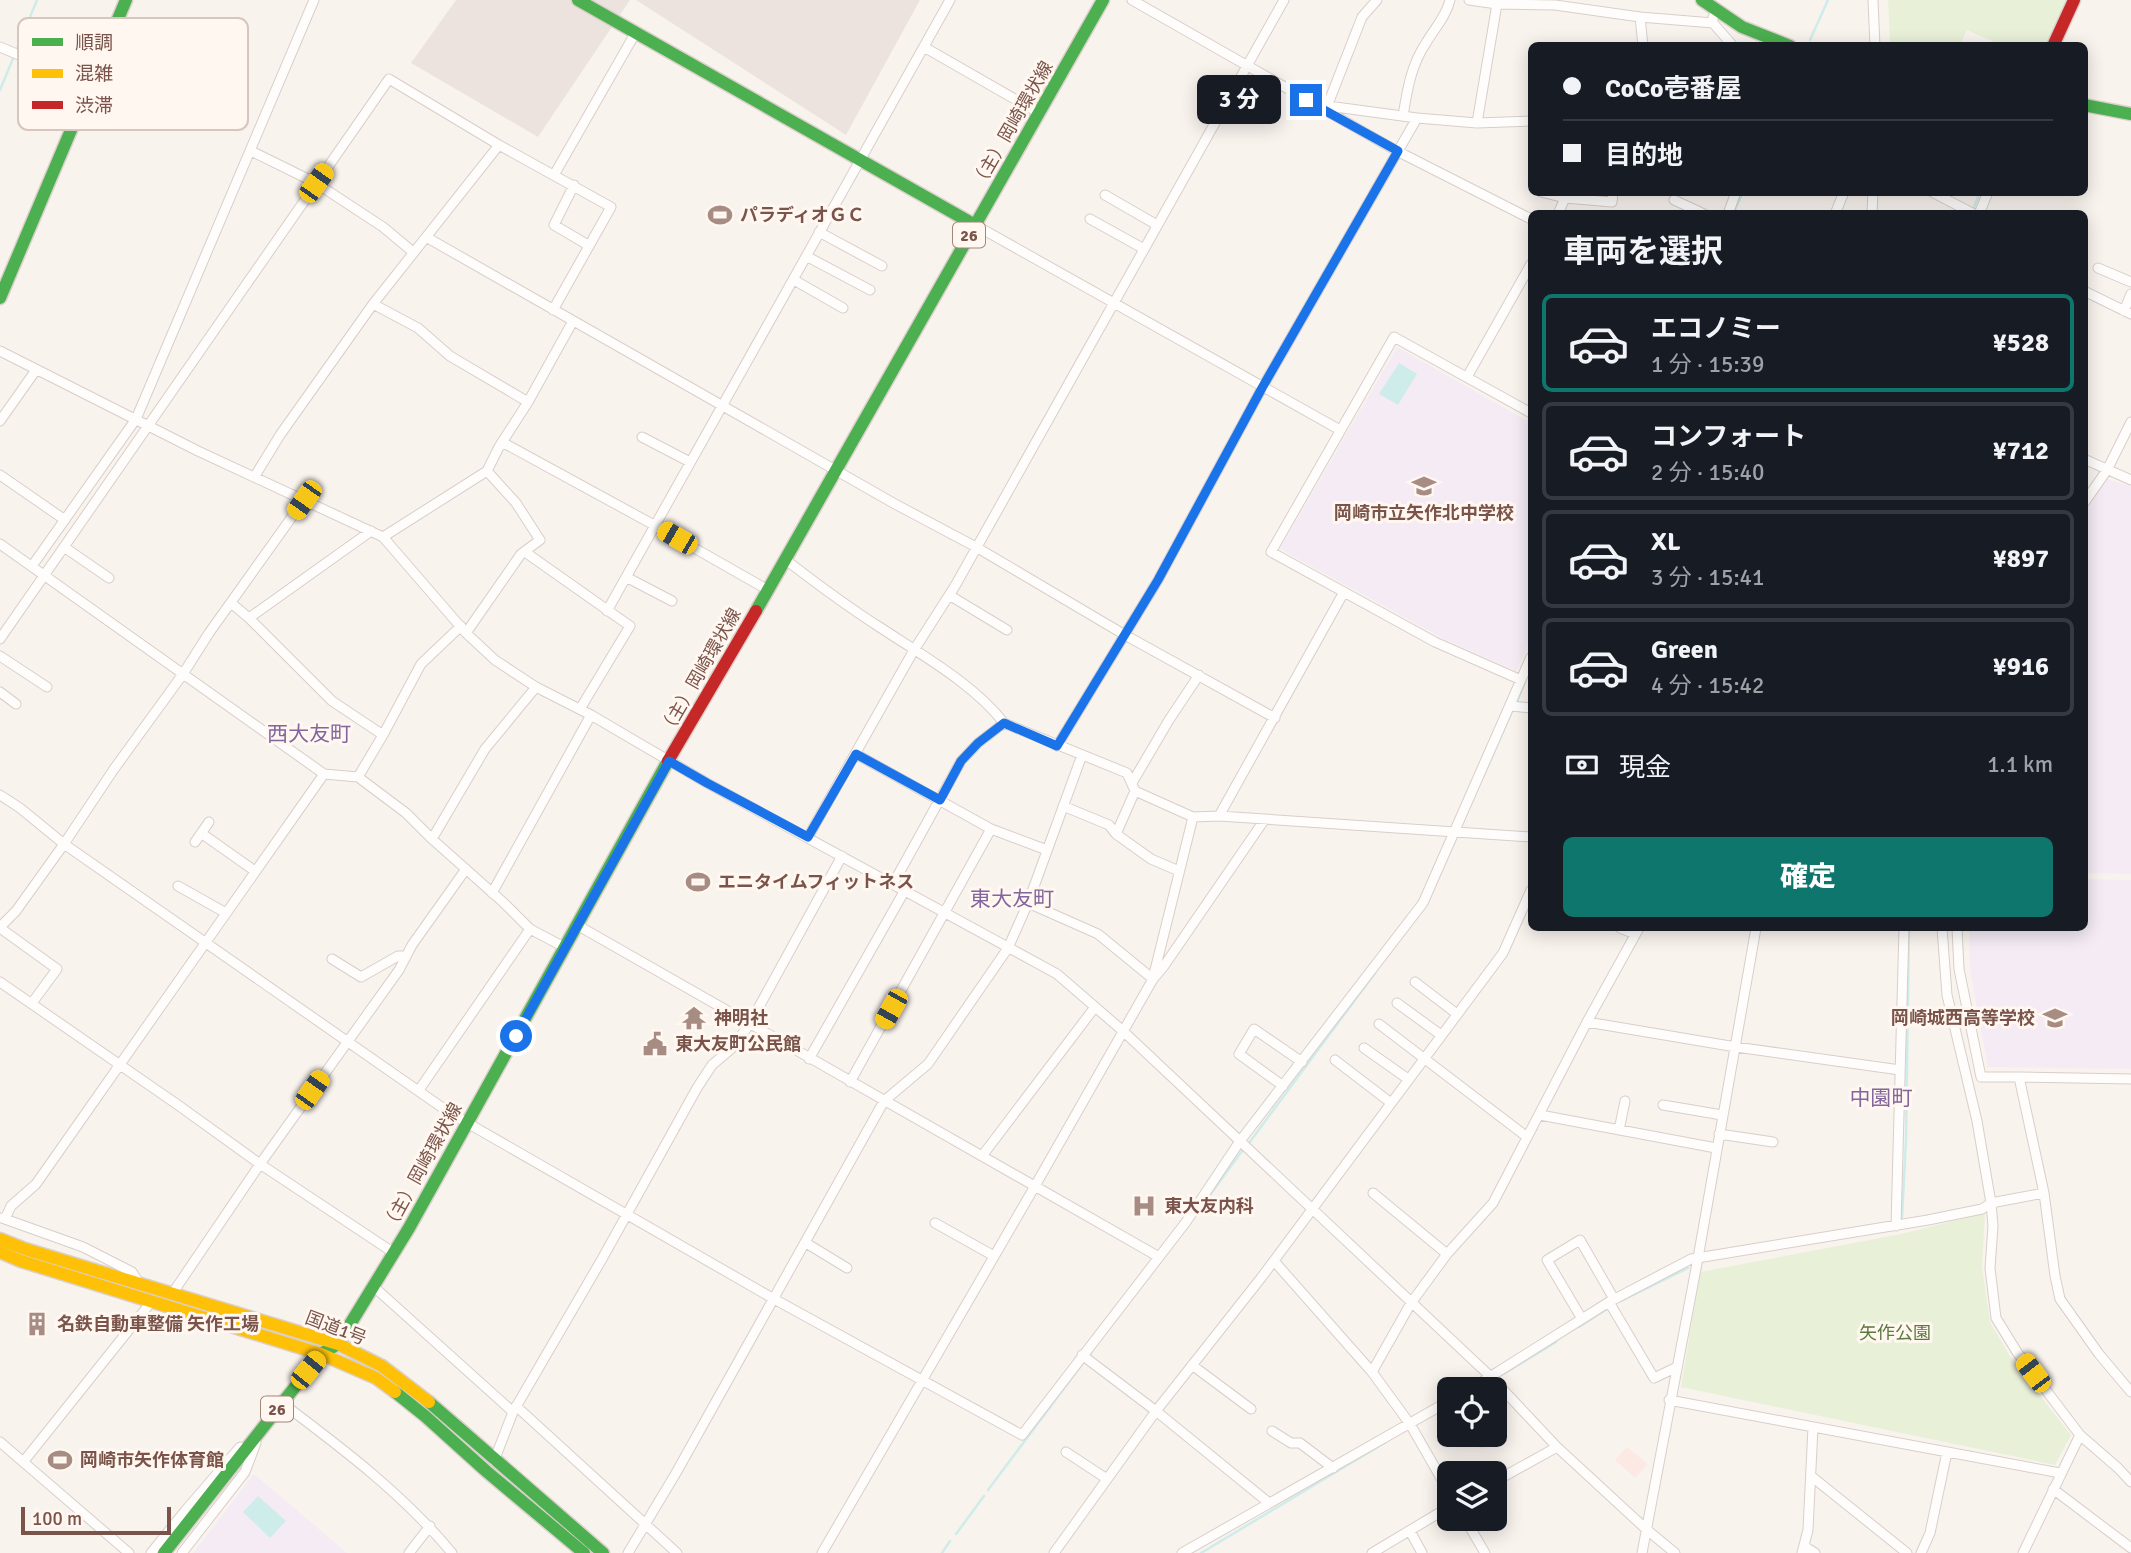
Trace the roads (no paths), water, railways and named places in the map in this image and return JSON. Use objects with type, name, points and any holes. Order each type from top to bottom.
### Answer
[{"type":"main road","points":[[118,18],[126,0]]},
{"type":"main road","points":[[578,0],[975,225]]},
{"type":"main road","points":[[1702,0],[1742,27],[1780,42]]},
{"type":"main road","points":[[2055,42],[2074,0]]},
{"type":"main road","name":"（主）岡崎環状線","points":[[164,1553],[321,1354],[338,1344],[394,1253],[669,761],[1039,113],[1099,1]]},
{"type":"main road","points":[[2088,106],[2131,114]]},
{"type":"main road","points":[[0,298],[70,130]]},
{"type":"main road","name":"国道1号","points":[[0,1239],[34,1252],[338,1344],[382,1366],[430,1402],[603,1553]]},
{"type":"main road","name":"国道1号","points":[[0,1252],[21,1261],[321,1354],[376,1378],[425,1416],[584,1553]]},
{"type":"street","points":[[32,566],[136,419],[314,0]]},
{"type":"street","points":[[607,611],[950,0]]},
{"type":"street","points":[[1132,0],[1327,108],[1398,151],[1528,217]]},
{"type":"street","points":[[808,837],[914,650],[949,595],[1284,0]]},
{"type":"street","points":[[1327,108],[1362,17],[1377,0]]},
{"type":"street","points":[[1403,116],[1409,80],[1425,43],[1435,31],[1450,0]]},
{"type":"street","points":[[1469,0],[1497,4],[1523,2],[1555,5],[1640,17],[1713,23]]},
{"type":"street","points":[[1874,0],[1875,42]]},
{"type":"street","points":[[1477,123],[1497,4]]},
{"type":"street","points":[[1713,9],[1713,23],[1729,42]]},
{"type":"street","points":[[1640,17],[1643,42]]},
{"type":"street","points":[[554,175],[636,32]]},
{"type":"street","points":[[0,47],[18,55]]},
{"type":"street","points":[[924,47],[1039,113]]},
{"type":"street","points":[[0,639],[389,79],[499,145],[611,207],[553,310]]},
{"type":"street","points":[[1327,108],[1477,123],[1528,121]]},
{"type":"street","points":[[1057,746],[1158,580],[1262,388],[1416,118]]},
{"type":"street","points":[[255,476],[280,435],[373,304],[499,145]]},
{"type":"street","points":[[251,151],[316,183],[383,227],[414,252]]},
{"type":"street","points":[[574,186],[554,225],[588,245]]},
{"type":"street","points":[[1105,195],[1157,225]]},
{"type":"street","points":[[1557,196],[1612,202],[1613,196]]},
{"type":"street","points":[[1940,196],[1968,210]]},
{"type":"street","points":[[1560,210],[1565,198]]},
{"type":"street","points":[[1674,200],[1695,210]]},
{"type":"street","points":[[1090,219],[1144,249]]},
{"type":"street","points":[[975,225],[1340,430]]},
{"type":"street","points":[[820,232],[882,266]]},
{"type":"street","points":[[426,237],[1275,718]]},
{"type":"street","points":[[806,256],[870,290]]},
{"type":"street","points":[[2098,268],[2131,282]]},
{"type":"street","points":[[1467,377],[1528,269]]},
{"type":"street","points":[[793,280],[844,308]]},
{"type":"street","points":[[2088,293],[2127,312],[2131,294]]},
{"type":"street","points":[[373,304],[418,328],[450,356],[528,402]]},
{"type":"street","points":[[383,537],[487,471],[573,321]]},
{"type":"street","points":[[1521,680],[1435,642],[1271,552],[1394,337],[1528,411]]},
{"type":"street","points":[[0,351],[198,451],[383,537],[463,630],[495,660],[536,687],[1057,974],[1123,1031],[1491,1377],[1612,1301],[1691,1259],[1896,1226],[1982,1209],[1992,1203],[2044,1194]]},
{"type":"street","points":[[0,421],[36,370]]},
{"type":"street","points":[[2088,497],[2107,470],[2131,422]]},
{"type":"street","points":[[642,437],[690,462]]},
{"type":"street","points":[[502,442],[768,590]]},
{"type":"street","points":[[2088,461],[2131,480]]},
{"type":"street","points":[[358,777],[421,664],[463,630],[521,554],[540,540],[516,503],[487,471]]},
{"type":"street","points":[[0,475],[65,520]]},
{"type":"street","points":[[32,1003],[57,969],[0,928],[16,911],[64,844],[183,674],[209,632],[304,500]]},
{"type":"street","points":[[249,618],[371,531]]},
{"type":"street","points":[[0,544],[324,774],[358,777],[406,813],[505,902],[530,929],[566,948]]},
{"type":"street","points":[[64,547],[108,578]]},
{"type":"street","points":[[525,552],[630,626],[580,709]]},
{"type":"street","points":[[786,560],[838,600],[967,687],[997,713],[1004,723],[1127,773],[1133,787],[1193,817],[1219,816],[1528,837]]},
{"type":"street","points":[[625,577],[672,601]]},
{"type":"street","points":[[1219,816],[1344,592]]},
{"type":"street","points":[[949,595],[1007,630]]},
{"type":"street","points":[[231,603],[332,701],[383,736]]},
{"type":"street","points":[[0,656],[47,687]]},
{"type":"street","points":[[0,795],[64,844],[348,1040],[450,1114],[774,1299],[1022,1435],[1159,1257],[1240,1142],[1423,903],[1528,664]]},
{"type":"street","points":[[1116,834],[1133,787],[1169,720],[1199,675]]},
{"type":"street","points":[[432,839],[485,749],[536,687]]},
{"type":"street","points":[[0,692],[16,704]]},
{"type":"street","points":[[1511,706],[1528,709]]},
{"type":"street","points":[[492,893],[591,715]]},
{"type":"street","points":[[893,884],[961,761],[978,743],[1004,723]]},
{"type":"street","points":[[856,754],[992,829],[1047,849]]},
{"type":"street","points":[[628,1553],[682,1462],[884,1101],[928,1064],[1008,948],[1082,755]]},
{"type":"street","points":[[139,1283],[132,1272],[83,1247],[2,1218],[11,1206],[36,1184],[324,774]]},
{"type":"street","points":[[1063,806],[1109,825],[1116,834],[1151,859],[1179,871]]},
{"type":"street","points":[[1153,979],[1193,817]]},
{"type":"street","points":[[821,1553],[1153,979],[1265,819]]},
{"type":"street","points":[[195,842],[208,822]]},
{"type":"street","points":[[850,1082],[992,829]]},
{"type":"street","points":[[201,833],[256,871]]},
{"type":"street","points":[[486,1471],[495,1460],[515,1409],[697,1088],[712,1065],[732,1048],[749,1025],[842,856]]},
{"type":"street","points":[[172,1294],[260,1164],[399,970],[405,956],[466,869]]},
{"type":"street","points":[[178,886],[226,913]]},
{"type":"street","points":[[809,1059],[905,890]]},
{"type":"street","points":[[1054,1553],[1156,1411],[1274,1261],[1503,953],[1528,897]]},
{"type":"street","points":[[1027,903],[1098,934],[1153,979]]},
{"type":"street","points":[[577,925],[1159,1257]]},
{"type":"street","points":[[419,1090],[530,929]]},
{"type":"street","points":[[1372,1372],[1411,1304],[1447,1254],[1493,1203],[1637,931]]},
{"type":"street","points":[[1642,1553],[1698,1258],[1755,931]]},
{"type":"street","points":[[1896,1226],[1904,931]]},
{"type":"street","points":[[1942,931],[1947,995],[1977,1121],[1992,1203],[1990,1268],[1996,1318],[2017,1352],[2080,1435],[2131,1482]]},
{"type":"street","points":[[1957,931],[1959,969],[1981,1077],[2131,1079]]},
{"type":"street","points":[[332,959],[361,977],[398,956],[405,956]]},
{"type":"street","points":[[0,982],[260,1164],[394,1253]]},
{"type":"street","points":[[1415,982],[1457,1014]]},
{"type":"street","points":[[1397,1003],[1441,1035]]},
{"type":"street","points":[[982,1156],[1095,1007]]},
{"type":"street","points":[[1587,1022],[1736,1047],[1900,1070]]},
{"type":"street","points":[[1379,1024],[1527,1137]]},
{"type":"street","points":[[1283,1086],[1239,1054],[1254,1029],[1302,1062]]},
{"type":"street","points":[[1364,1048],[1408,1079]]},
{"type":"street","points":[[1335,1060],[1391,1102]]},
{"type":"street","points":[[2019,1077],[2044,1194],[2060,1299],[2099,1354],[2131,1392]]},
{"type":"street","points":[[1619,1130],[1625,1101]]},
{"type":"street","points":[[1663,1105],[1722,1115]]},
{"type":"street","points":[[1540,1115],[1716,1148]]},
{"type":"street","points":[[1719,1135],[1773,1143]]},
{"type":"street","points":[[1373,1193],[1447,1254]]},
{"type":"street","points":[[935,1223],[994,1256]]},
{"type":"street","points":[[34,1252],[38,1232]]},
{"type":"street","points":[[1582,1319],[1546,1260],[1580,1240],[1654,1378],[1675,1368]]},
{"type":"street","points":[[806,1243],[847,1268]]},
{"type":"street","points":[[1274,1261],[1372,1372],[1410,1424],[1437,1471]]},
{"type":"street","points":[[373,1286],[677,1553]]},
{"type":"street","points":[[24,1461],[152,1301]]},
{"type":"street","points":[[1082,1355],[1269,1503]]},
{"type":"street","points":[[1192,1365],[1251,1409]]},
{"type":"street","points":[[1507,1394],[1557,1447],[1675,1553]]},
{"type":"street","points":[[1669,1400],[2060,1473]]},
{"type":"street","points":[[282,1403],[367,1470],[430,1526],[452,1553]]},
{"type":"street","points":[[1182,1553],[1437,1408]]},
{"type":"street","points":[[1813,1427],[1808,1530],[1803,1549],[1815,1553]]},
{"type":"street","points":[[151,1553],[232,1455],[262,1428]]},
{"type":"street","points":[[182,1553],[244,1472],[262,1428]]},
{"type":"street","points":[[1272,1431],[1291,1443],[1300,1443],[1333,1468]]},
{"type":"street","points":[[2023,1553],[2080,1435]]},
{"type":"street","points":[[0,1442],[129,1553]]},
{"type":"street","points":[[1507,1475],[1557,1447]]},
{"type":"street","points":[[1066,1452],[1107,1479]]},
{"type":"street","points":[[1921,1553],[1930,1533],[1947,1452]]},
{"type":"street","points":[[1811,1476],[1907,1553]]},
{"type":"street","points":[[2053,1489],[2131,1548]]},
{"type":"street","points":[[1372,1553],[1437,1514]]},
{"type":"street","points":[[408,1553],[430,1526]]},
{"type":"street","points":[[1410,1531],[1422,1553]]},
{"type":"street","points":[[1472,1531],[1485,1553]]},
{"type":"water","points":[[1399,363],[1417,374],[1398,405],[1379,394]]},
{"type":"water","points":[[258,1496],[286,1521],[270,1538],[243,1512]]},
{"type":"waterway","points":[[30,18],[37,0]]},
{"type":"waterway","points":[[1810,40],[1828,0]]},
{"type":"waterway","points":[[0,90],[18,46]]},
{"type":"waterway","points":[[1735,210],[1741,196]]},
{"type":"waterway","points":[[1973,210],[1978,196]]},
{"type":"waterway","points":[[1517,702],[1525,682]]},
{"type":"waterway","points":[[1483,777],[1513,709]]},
{"type":"waterway","points":[[1902,1217],[1906,1141],[1909,931]]},
{"type":"waterway","points":[[1249,1143],[1375,973]]},
{"type":"waterway","points":[[1207,1199],[1242,1151]]},
{"type":"waterway","points":[[1621,1301],[1688,1268]]},
{"type":"waterway","points":[[1579,1327],[1607,1309]]},
{"type":"waterway","points":[[1505,1373],[1556,1342]]},
{"type":"waterway","points":[[1088,1357],[1096,1345]]},
{"type":"waterway","points":[[988,1490],[1083,1363]]},
{"type":"waterway","points":[[1201,1553],[1386,1442]]},
{"type":"waterway","points":[[956,1534],[984,1496]]},
{"type":"waterway","points":[[942,1553],[950,1541]]},
{"type":"place","name":"パラディオＧＣ","points":[[720,215]]},
{"type":"place","name":"岡崎市立矢作北中学校","points":[[1424,486]]},
{"type":"place","name":"エニタイムフィットネス","points":[[698,882]]},
{"type":"place","name":"神明社","points":[[694,1018]]},
{"type":"place","name":"岡崎城西高等学校","points":[[2055,1018]]},
{"type":"place","name":"東大友町公民館","points":[[655,1044]]},
{"type":"place","name":"東大友内科","points":[[1144,1206]]},
{"type":"place","name":"名鉄自動車整備 矢作工場","points":[[37,1324]]},
{"type":"place","name":"岡崎市矢作体育館","points":[[60,1460]]},
{"type":"district","name":"西大友町","points":[[309,734]]},
{"type":"district","name":"東大友町","points":[[1012,899]]},
{"type":"district","name":"中園町","points":[[1881,1098]]},
{"type":"park label","name":"矢作公園","points":[[1895,1333]]}]
